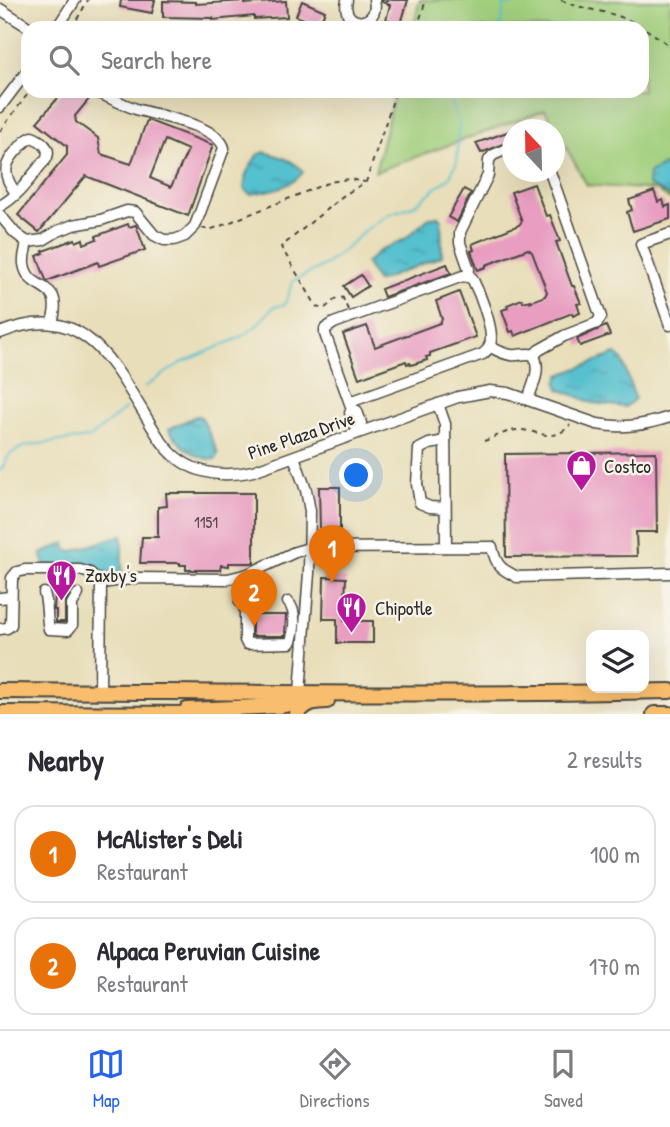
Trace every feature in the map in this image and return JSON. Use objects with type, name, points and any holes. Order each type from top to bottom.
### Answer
[{"type":"highway","points":[[0,691],[670,691]]},
{"type":"highway","points":[[158,713],[219,707],[280,706],[295,703],[300,693]]},
{"type":"highway","points":[[297,714],[314,701],[408,698],[443,693]]},
{"type":"highway","points":[[0,713],[197,714]]},
{"type":"highway","points":[[654,714],[670,714]]},
{"type":"street","points":[[62,21],[75,0]]},
{"type":"street","points":[[344,1],[349,17],[363,21],[375,12],[374,0]]},
{"type":"street","points":[[0,9],[21,22]]},
{"type":"street","points":[[0,107],[21,79]]},
{"type":"street","points":[[0,215],[15,233],[27,242],[43,240],[65,228],[127,211],[135,212],[154,235],[163,240],[180,239],[195,226],[224,148],[222,142],[214,134],[111,98]]},
{"type":"street","points":[[0,206],[23,188],[47,158],[45,144],[32,137],[25,140],[7,162],[5,172],[16,193]]},
{"type":"street","points":[[351,405],[483,354],[489,346],[491,330],[474,284],[468,276],[469,269],[460,243],[460,232],[488,175],[489,160],[502,151]]},
{"type":"street","points":[[534,355],[564,336],[597,323],[601,317],[554,182]]},
{"type":"street","points":[[670,234],[641,244],[670,324]]},
{"type":"street","points":[[27,242],[24,260],[28,275],[55,298],[52,323]]},
{"type":"street","points":[[360,430],[357,411],[351,405],[325,329],[350,317],[468,276]]},
{"type":"street","name":"Pine Plaza Drive","points":[[0,333],[26,324],[52,323],[80,333],[98,347],[113,365],[158,437],[176,457],[203,472],[221,475],[253,471],[360,430],[470,394],[490,391],[528,399],[606,426],[640,426],[670,417]]},
{"type":"street","points":[[489,346],[510,355],[534,355],[537,366],[528,399]]},
{"type":"street","points":[[438,404],[445,424],[446,547]]},
{"type":"street","points":[[445,441],[419,449],[417,484],[419,503],[445,508]]},
{"type":"street","points":[[294,457],[309,502],[310,521],[300,693]]},
{"type":"street","points":[[101,583],[138,578],[228,579],[248,574],[309,548],[492,547],[497,564],[517,577],[670,573]]},
{"type":"street","points":[[274,562],[297,562],[309,573]]},
{"type":"street","points":[[0,629],[11,625],[12,578],[17,572],[80,570],[90,573],[101,583],[100,691]]},
{"type":"street","points":[[44,593],[49,629],[57,630],[68,630],[72,625],[72,604],[78,594]]},
{"type":"street","points":[[0,598],[11,597]]},
{"type":"street","points":[[240,602],[245,607],[247,643],[290,643],[293,637],[293,607],[288,602]]},
{"type":"path","points":[[76,21],[88,0]]},
{"type":"path","points":[[419,21],[426,0]]},
{"type":"path","points":[[561,0],[629,21]]},
{"type":"path","points":[[649,30],[670,46]]},
{"type":"path","points":[[0,131],[25,98]]},
{"type":"path","points":[[350,317],[341,297],[335,298],[323,309],[318,308],[281,247],[344,195],[366,182],[394,98]]},
{"type":"path","points":[[195,226],[209,230],[330,182],[349,179],[366,182]]},
{"type":"path","points":[[484,441],[517,430],[551,435],[563,431],[570,424]]},
{"type":"green space","points":[[420,0],[670,0],[670,200],[656,190],[587,185],[565,146],[565,119],[550,119],[545,110],[520,119],[502,119],[502,126],[375,172],[393,98],[649,98],[649,21],[415,21]]},
{"type":"water","points":[[265,152],[291,161],[303,172],[286,185],[250,194],[244,189],[246,174],[257,155]]},
{"type":"water","points":[[670,162],[670,196],[648,185],[649,173]]},
{"type":"water","points":[[437,216],[441,218],[442,256],[377,282],[366,263],[382,249],[405,239],[428,219]]},
{"type":"water","points":[[616,354],[622,359],[635,399],[625,407],[593,403],[559,389],[557,382],[560,375]]},
{"type":"water","points":[[198,416],[202,418],[218,453],[216,459],[195,454],[177,440],[169,429]]},
{"type":"water","points":[[122,535],[122,575],[102,574],[78,565],[49,566],[45,564],[41,554],[65,543],[66,549],[71,552]]},
{"type":"building","points":[[121,0],[155,0],[152,13],[120,7]]},
{"type":"building","points":[[381,0],[408,0],[402,21],[386,20],[390,5]]},
{"type":"building","points":[[163,1],[196,4],[245,1],[245,4],[286,1],[287,17],[254,19],[254,16],[213,20],[163,17]]},
{"type":"building","points":[[302,1],[325,11],[321,21],[309,21],[296,16]]},
{"type":"building","points":[[58,98],[90,98],[75,116],[76,122],[98,138],[101,154],[131,164],[147,120],[213,145],[188,216],[86,176],[39,232],[18,215],[67,155],[67,146],[37,122]],"holes":[[[165,140],[188,150],[171,187],[150,178]]]},
{"type":"building","points":[[502,134],[502,144],[481,153],[476,143]]},
{"type":"building","points":[[534,184],[546,216],[550,215],[560,241],[556,242],[581,303],[577,304],[580,313],[573,316],[572,313],[515,336],[513,331],[510,332],[502,310],[522,299],[523,302],[530,302],[545,296],[547,292],[532,252],[528,249],[478,270],[471,251],[474,250],[472,244],[519,225],[522,221],[511,192]]},
{"type":"building","points":[[464,189],[471,193],[457,222],[448,217]]},
{"type":"building","points":[[654,191],[658,202],[663,200],[665,207],[670,205],[670,219],[633,231],[627,212],[632,210],[629,200]]},
{"type":"building","points":[[128,224],[129,227],[136,225],[145,250],[99,266],[98,262],[46,280],[37,256],[44,253],[43,251],[75,239],[76,242],[83,239],[84,244],[97,239],[96,236]]},
{"type":"building","points":[[447,264],[451,273],[384,297],[381,289]]},
{"type":"building","points":[[361,275],[368,286],[351,297],[344,286]]},
{"type":"building","points":[[459,292],[476,337],[430,353],[430,356],[426,357],[427,360],[411,365],[406,361],[359,378],[343,334],[367,326],[375,347],[440,323],[442,319],[436,301]]},
{"type":"building","points":[[606,326],[610,335],[580,346],[577,339]]},
{"type":"building","name":"Costco","points":[[656,452],[657,532],[636,532],[637,556],[506,557],[505,454]]},
{"type":"building","points":[[319,487],[340,487],[340,529],[320,530]]},
{"type":"building","points":[[166,493],[254,493],[254,563],[229,563],[229,566],[221,565],[220,570],[186,570],[186,565],[180,563],[140,563],[142,537],[158,537],[158,507],[167,506]]},
{"type":"building","points":[[324,577],[346,578],[344,621],[373,621],[373,643],[337,643],[337,619],[323,619]]},
{"type":"building","name":"Zaxby's","points":[[55,593],[69,594],[65,603],[65,622],[56,622]]},
{"type":"building","points":[[252,615],[286,615],[285,636],[252,636]]},
{"type":"waterway","points":[[502,21],[504,4],[513,5],[516,0]]},
{"type":"waterway","points":[[145,387],[179,364],[241,337],[274,307],[285,304],[293,281],[325,265],[364,231],[389,214],[413,206],[449,178],[457,162],[459,123],[450,98]]},
{"type":"waterway","points":[[0,471],[10,454],[25,446],[90,438],[125,409]]},
{"type":"place","name":"Costco","points":[[581,493]]},
{"type":"place","name":"McAlister's Deli","points":[[332,583]]},
{"type":"place","name":"Zaxby's","points":[[62,602]]},
{"type":"place","name":"Alpaca Peruvian Cuisine","points":[[254,627]]},
{"type":"place","name":"Chipotle","points":[[352,635]]}]
